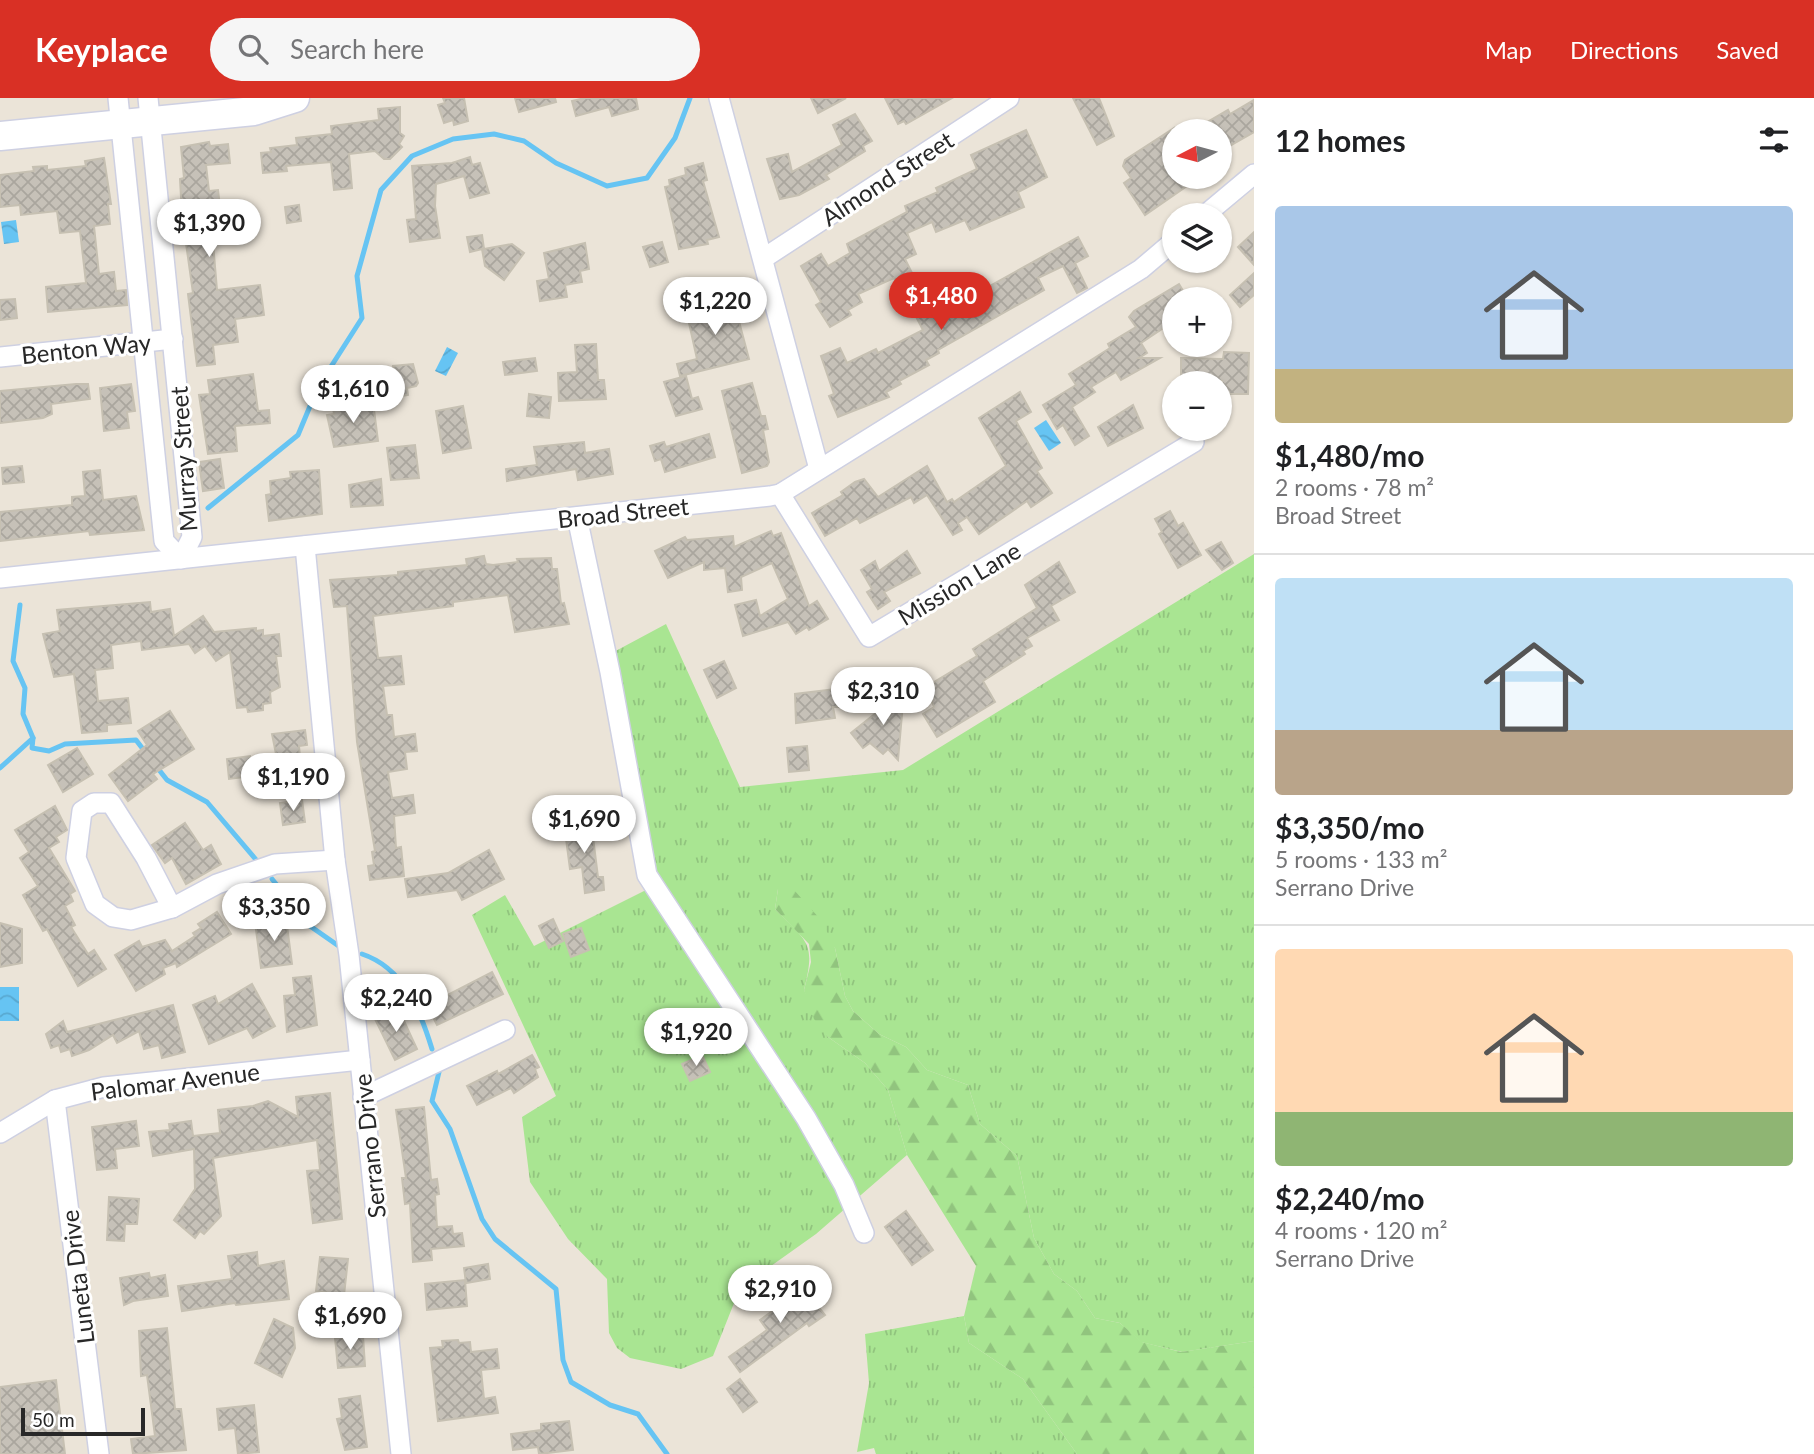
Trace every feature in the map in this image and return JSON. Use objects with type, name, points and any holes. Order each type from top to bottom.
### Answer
[{"type":"street","points":[[0,136],[119,111],[254,111],[295,98]]},
{"type":"street","points":[[719,98],[819,468]]},
{"type":"street","name":"Almond Street","points":[[764,258],[1009,98]]},
{"type":"street","name":"Murray Street","points":[[119,111],[164,541],[180,559],[192,537],[149,109]]},
{"type":"street","points":[[1219,203],[1254,174]]},
{"type":"street","name":"Broad Street","points":[[0,578],[780,494],[1141,269],[1162,251]]},
{"type":"street","name":"Benton Way","points":[[0,357],[173,339]]},
{"type":"street","name":"Mission Lane","points":[[780,494],[869,637],[1194,442]]},
{"type":"street","points":[[577,517],[610,672],[647,875],[806,1118],[844,1185],[864,1233]]},
{"type":"street","name":"Serrano Drive","points":[[305,546],[335,860],[360,1060],[401,1454]]},
{"type":"street","points":[[172,908],[146,858],[111,803],[94,803],[82,811],[76,859],[95,904],[113,917],[131,920],[172,908],[217,884],[275,864],[335,860]]},
{"type":"street","points":[[363,1097],[505,1030]]},
{"type":"street","name":"Palomar Avenue","points":[[0,1133],[55,1100],[104,1087],[360,1060]]},
{"type":"street","name":"Luneta Drive","points":[[55,1100],[99,1454]]},
{"type":"green space","points":[[1254,554],[1254,1341],[1182,1352],[1141,1342],[1120,1323],[1095,1318],[1077,1291],[1054,1274],[1034,1238],[1017,1156],[980,1124],[968,1085],[927,1070],[906,1047],[879,1034],[853,1011],[845,996],[835,948],[778,889],[775,909],[802,937],[809,952],[804,990],[828,1037],[865,1063],[888,1090],[907,1155],[816,1234],[740,1288],[713,1356],[681,1369],[630,1358],[617,1348],[609,1333],[607,1279],[568,1239],[530,1182],[522,1117],[556,1096],[472,915],[505,895],[534,946],[646,890],[610,654],[666,624],[740,787],[903,770]]},
{"type":"green space","points":[[778,889],[794,890],[821,920],[835,948],[845,996],[853,1011],[879,1034],[906,1047],[927,1070],[968,1085],[980,1124],[1017,1156],[1034,1238],[1054,1274],[1077,1291],[1095,1318],[1120,1323],[1142,1342],[1181,1352],[1254,1341],[1254,1454],[1077,1454],[1023,1379],[969,1343],[964,1316],[976,1266],[907,1155],[888,1090],[865,1063],[828,1037],[814,1019],[804,990],[811,962],[809,944],[775,909]]},
{"type":"green space","points":[[964,1316],[969,1343],[1023,1379],[1077,1454],[876,1454],[874,1448],[857,1452],[869,1383],[865,1334]]},
{"type":"water","points":[[16,220],[19,242],[4,244],[1,222]]},
{"type":"water","points":[[447,347],[458,353],[446,376],[435,371]]},
{"type":"water","points":[[1046,420],[1061,443],[1049,451],[1034,428]]},
{"type":"water","points":[[0,987],[19,987],[19,1021],[0,1021]]},
{"type":"building","points":[[443,98],[464,98],[468,121],[454,125],[453,120],[444,123],[438,105],[445,103]]},
{"type":"building","points":[[515,98],[555,98],[556,102],[519,112]]},
{"type":"building","points":[[585,98],[636,98],[638,109],[612,116],[609,107],[576,116],[572,101]]},
{"type":"building","points":[[811,98],[846,98],[818,113]]},
{"type":"building","points":[[885,98],[952,98],[906,124],[904,121],[898,124]]},
{"type":"building","points":[[1073,98],[1099,98],[1114,136],[1097,145]]},
{"type":"building","points":[[1254,100],[1254,132],[1232,145],[1232,119],[1213,119],[1228,110],[1230,114]]},
{"type":"building","points":[[400,107],[400,133],[404,136],[399,144],[402,147],[390,159],[384,159],[375,151],[349,154],[352,188],[334,190],[331,162],[286,166],[287,171],[263,173],[261,153],[271,152],[270,148],[297,145],[296,138],[332,134],[331,126],[379,120],[378,109]]},
{"type":"building","points":[[855,114],[872,141],[863,146],[865,151],[826,175],[829,179],[799,195],[780,199],[767,159],[788,154],[792,172],[842,145],[833,125]]},
{"type":"building","points":[[1026,130],[1047,177],[1018,192],[1024,207],[970,230],[965,220],[936,232],[932,222],[907,233],[916,254],[905,259],[915,279],[899,287],[894,278],[858,294],[862,302],[848,310],[851,315],[830,327],[816,305],[821,302],[801,266],[821,254],[828,266],[850,253],[847,244],[907,212],[905,206],[938,192],[936,188],[977,169],[971,155]]},
{"type":"building","points":[[1162,136],[1162,189],[1183,189],[1145,215],[1124,183],[1131,178],[1123,166],[1125,160]]},
{"type":"building","points":[[209,142],[210,146],[228,144],[230,163],[206,165],[209,191],[218,190],[220,206],[210,207],[217,290],[260,285],[264,315],[235,319],[238,342],[213,345],[215,364],[197,366],[188,294],[193,293],[182,215],[180,179],[184,178],[181,147]]},
{"type":"building","points":[[470,157],[472,165],[480,163],[489,193],[470,198],[464,176],[436,184],[435,206],[440,238],[410,242],[407,220],[416,219],[412,166],[452,163]]},
{"type":"building","points":[[104,158],[111,204],[108,204],[110,224],[94,226],[99,274],[114,272],[116,291],[126,290],[127,305],[48,312],[46,287],[86,283],[80,231],[60,233],[57,211],[21,215],[20,205],[0,207],[0,175],[34,171],[33,167],[47,166],[47,170],[86,166],[85,161]]},
{"type":"building","points":[[703,163],[707,180],[703,181],[719,237],[707,240],[708,244],[679,249],[665,187],[670,186],[669,180],[686,175],[685,168]]},
{"type":"building","points":[[299,205],[301,221],[287,223],[285,207]]},
{"type":"building","points":[[1254,232],[1254,265],[1238,247]]},
{"type":"building","points":[[482,235],[484,249],[512,244],[524,253],[504,280],[485,266],[482,249],[470,252],[467,237]]},
{"type":"building","points":[[1078,237],[1088,256],[1075,263],[1087,288],[1077,293],[1063,266],[1038,278],[1044,290],[938,350],[939,353],[926,360],[929,365],[899,381],[901,384],[886,392],[889,397],[838,417],[829,396],[834,394],[821,356],[840,348],[847,363],[876,349],[878,353],[923,330],[913,311],[943,295],[950,308]]},
{"type":"building","points":[[662,242],[668,262],[650,267],[643,247]]},
{"type":"building","points":[[585,243],[589,269],[580,271],[582,282],[565,285],[567,297],[540,301],[537,281],[549,279],[544,253]]},
{"type":"building","points":[[1254,273],[1254,295],[1240,307],[1232,297],[1232,293]]},
{"type":"building","points":[[1162,294],[1162,329],[1141,343],[1147,353],[1139,358],[1160,358],[1121,380],[1116,372],[1091,387],[1095,392],[1072,407],[1089,436],[1075,445],[1063,425],[1057,429],[1043,405],[1076,385],[1069,374],[1110,348],[1108,344],[1136,327],[1129,317]]},
{"type":"building","points":[[732,295],[749,359],[680,376],[677,364],[697,359],[687,314],[712,307],[710,301]]},
{"type":"building","points":[[15,299],[17,318],[0,320],[0,300]]},
{"type":"building","points":[[596,344],[598,380],[604,380],[606,399],[559,401],[558,373],[577,372],[575,345]]},
{"type":"building","points":[[1232,352],[1249,353],[1248,394],[1232,394],[1232,371],[1181,371],[1181,358],[1232,357]]},
{"type":"building","points":[[535,358],[537,371],[505,375],[503,362]]},
{"type":"building","points":[[413,364],[418,383],[416,386],[407,388],[408,395],[389,398],[386,375],[394,374],[393,366]]},
{"type":"building","points":[[253,374],[258,411],[269,410],[270,423],[235,426],[237,451],[208,454],[199,395],[210,394],[208,380]]},
{"type":"building","points":[[686,376],[692,399],[698,397],[702,409],[676,416],[664,382]]},
{"type":"building","points":[[752,383],[761,416],[765,416],[768,429],[763,430],[769,462],[767,466],[742,473],[722,391]]},
{"type":"building","points":[[88,384],[90,399],[51,404],[52,414],[43,418],[0,423],[0,391]]},
{"type":"building","points":[[131,384],[135,411],[127,412],[129,428],[104,431],[100,388]]},
{"type":"building","points":[[1020,392],[1031,412],[1016,421],[1042,468],[1037,471],[1052,493],[1031,507],[1027,501],[979,534],[967,517],[958,523],[962,530],[953,535],[927,495],[914,503],[911,497],[860,523],[857,518],[825,536],[812,513],[843,495],[841,492],[855,482],[864,479],[878,497],[927,466],[947,502],[952,499],[954,502],[1006,466],[979,418]]},
{"type":"building","points":[[529,394],[551,397],[549,418],[527,416]]},
{"type":"building","points":[[373,402],[378,441],[334,447],[327,415],[334,414],[333,408]]},
{"type":"building","points":[[1133,405],[1143,428],[1108,446],[1098,427]]},
{"type":"building","points":[[463,406],[471,448],[443,453],[436,411]]},
{"type":"building","points":[[709,434],[715,457],[665,472],[661,459],[655,461],[650,446],[664,442],[666,447]]},
{"type":"building","points":[[584,442],[585,453],[609,449],[613,474],[578,480],[576,469],[507,481],[506,469],[537,465],[534,447]]},
{"type":"building","points":[[415,445],[419,478],[391,480],[387,448]]},
{"type":"building","points":[[220,459],[224,488],[203,491],[199,462]]},
{"type":"building","points":[[22,466],[24,482],[3,484],[2,468]]},
{"type":"building","points":[[100,470],[103,500],[136,496],[144,530],[90,535],[89,531],[0,541],[0,512],[72,505],[72,497],[85,496],[83,472]]},
{"type":"building","points":[[319,470],[322,514],[269,521],[266,495],[271,494],[270,481],[291,478],[290,472]]},
{"type":"building","points":[[381,479],[383,505],[351,507],[349,485]]},
{"type":"building","points":[[1170,511],[1178,526],[1183,523],[1201,555],[1178,568],[1159,534],[1162,532],[1155,519]]},
{"type":"building","points":[[771,531],[773,536],[781,533],[809,606],[817,601],[828,619],[809,630],[807,627],[796,634],[788,622],[743,636],[735,605],[756,600],[760,616],[788,599],[772,563],[741,577],[742,590],[728,592],[725,568],[704,570],[704,562],[668,578],[655,551],[685,537],[687,540],[733,536],[734,547]]},
{"type":"building","points":[[1221,542],[1233,563],[1222,570],[1206,550]]},
{"type":"building","points":[[907,551],[920,573],[884,592],[890,601],[878,609],[867,592],[872,589],[861,570],[875,561],[879,571]]},
{"type":"building","points":[[484,556],[486,564],[493,565],[518,562],[517,559],[551,558],[552,569],[557,569],[561,604],[564,603],[569,624],[515,632],[508,595],[453,602],[453,606],[373,616],[378,658],[401,656],[404,684],[383,686],[387,715],[392,715],[394,737],[415,734],[417,751],[405,752],[407,769],[388,772],[392,798],[413,795],[415,813],[394,816],[396,848],[401,847],[404,876],[370,880],[368,866],[374,865],[372,852],[375,851],[357,742],[347,606],[334,607],[330,580],[398,575],[398,572],[467,565],[466,559]]},
{"type":"building","points":[[1059,562],[1075,592],[1051,606],[1059,620],[1027,638],[1032,646],[1023,651],[1025,654],[983,681],[995,702],[937,737],[923,714],[934,707],[926,687],[977,656],[973,649],[1037,608],[1025,585]]},
{"type":"building","points":[[150,602],[151,612],[170,609],[174,636],[203,616],[214,632],[256,628],[256,631],[263,630],[263,636],[279,634],[281,656],[276,656],[280,687],[270,692],[271,703],[263,704],[263,710],[248,712],[247,707],[237,708],[230,652],[216,661],[205,646],[195,653],[189,644],[142,650],[141,641],[111,645],[113,668],[95,670],[98,701],[128,698],[131,723],[107,725],[107,731],[82,733],[74,674],[54,677],[43,634],[60,631],[57,610]]},
{"type":"building","points":[[724,661],[736,688],[717,698],[704,670]]},
{"type":"building","points":[[835,689],[838,707],[833,707],[835,718],[796,723],[795,694]]},
{"type":"building","points":[[882,694],[896,695],[895,702],[903,703],[898,760],[888,749],[883,754],[870,743],[863,748],[851,733],[881,709]]},
{"type":"building","points":[[170,711],[194,749],[153,774],[157,779],[128,801],[109,775],[147,745],[138,731]]},
{"type":"building","points":[[305,730],[307,745],[299,746],[301,769],[286,771],[285,763],[278,764],[272,734]]},
{"type":"building","points":[[807,746],[809,770],[789,772],[787,748]]},
{"type":"building","points":[[77,748],[93,774],[63,792],[48,765]]},
{"type":"building","points":[[250,756],[253,776],[229,779],[227,759]]},
{"type":"building","points":[[302,800],[305,822],[283,825],[280,803]]},
{"type":"building","points":[[55,806],[67,830],[56,837],[59,842],[49,848],[75,891],[70,894],[73,901],[65,906],[75,925],[71,927],[88,954],[94,950],[106,969],[78,986],[47,929],[43,931],[23,895],[38,886],[20,858],[29,852],[15,830]]},
{"type":"building","points":[[591,821],[598,877],[603,877],[604,890],[585,893],[582,867],[570,869],[565,831],[570,830],[569,824]]},
{"type":"building","points":[[185,823],[203,850],[211,845],[221,864],[186,884],[172,858],[165,863],[152,845]]},
{"type":"building","points":[[489,850],[504,879],[462,900],[457,890],[408,897],[405,879],[448,873]]},
{"type":"building","points":[[217,912],[231,934],[177,967],[176,963],[163,968],[165,974],[136,991],[115,955],[139,941],[142,947],[165,940],[172,951],[195,936],[193,933],[201,928],[198,924]]},
{"type":"building","points":[[286,918],[292,964],[261,968],[255,922]]},
{"type":"building","points":[[553,919],[563,941],[549,948],[539,926]]},
{"type":"building","points":[[0,923],[22,929],[22,963],[0,967]]},
{"type":"building","points":[[581,928],[589,950],[571,957],[563,934]]},
{"type":"building","points":[[492,972],[503,994],[437,1025],[430,1011],[434,1009],[432,1003]]},
{"type":"building","points":[[311,976],[317,1025],[287,1032],[284,996],[295,995],[293,978]]},
{"type":"building","points":[[252,984],[275,1026],[253,1038],[247,1028],[209,1044],[193,1005],[215,996],[218,1004]]},
{"type":"building","points":[[173,1005],[185,1052],[162,1058],[159,1045],[144,1049],[139,1031],[117,1043],[113,1035],[89,1050],[72,1056],[70,1049],[61,1052],[59,1045],[51,1048],[46,1034],[63,1021],[67,1032]]},
{"type":"building","points":[[398,1008],[417,1049],[395,1060],[375,1019]]},
{"type":"building","points":[[532,1055],[539,1067],[535,1069],[538,1077],[514,1093],[511,1088],[477,1105],[467,1086],[497,1071],[498,1074]]},
{"type":"building","points":[[702,1055],[710,1072],[690,1081],[682,1064]]},
{"type":"building","points":[[330,1093],[342,1219],[313,1223],[307,1171],[320,1170],[317,1140],[213,1158],[221,1216],[204,1234],[200,1231],[195,1238],[174,1220],[195,1189],[194,1149],[153,1156],[149,1132],[170,1130],[169,1124],[191,1121],[193,1136],[220,1133],[218,1110],[253,1106],[268,1101],[298,1117],[296,1097]]},
{"type":"building","points":[[424,1107],[431,1180],[437,1179],[439,1194],[435,1195],[437,1227],[452,1226],[453,1234],[462,1233],[464,1246],[431,1249],[432,1260],[413,1262],[410,1203],[405,1204],[402,1178],[406,1178],[396,1110]]},
{"type":"building","points":[[136,1121],[139,1146],[115,1149],[117,1168],[97,1170],[92,1127]]},
{"type":"building","points":[[109,1197],[139,1199],[137,1224],[125,1224],[124,1241],[107,1240]]},
{"type":"building","points":[[906,1211],[933,1250],[912,1265],[885,1227]]},
{"type":"building","points":[[257,1252],[258,1266],[284,1261],[289,1299],[182,1311],[178,1286],[232,1279],[228,1256]]},
{"type":"building","points":[[320,1257],[348,1259],[344,1295],[316,1291]]},
{"type":"building","points":[[488,1264],[490,1279],[466,1283],[464,1268]]},
{"type":"building","points":[[149,1273],[150,1278],[165,1275],[168,1296],[133,1301],[124,1305],[120,1278]]},
{"type":"building","points":[[465,1280],[467,1306],[427,1310],[425,1284]]},
{"type":"building","points":[[799,1283],[825,1315],[809,1326],[807,1323],[740,1372],[729,1357],[767,1330],[760,1320],[781,1305],[777,1299]]},
{"type":"building","points":[[274,1319],[293,1328],[295,1348],[282,1377],[255,1363]]},
{"type":"building","points":[[167,1328],[175,1409],[181,1409],[186,1450],[133,1454],[131,1439],[155,1436],[147,1375],[141,1376],[139,1331]]},
{"type":"building","points":[[363,1336],[365,1366],[338,1368],[335,1338]]},
{"type":"building","points":[[458,1340],[459,1343],[470,1342],[471,1352],[497,1349],[499,1368],[481,1370],[484,1399],[495,1397],[498,1413],[438,1421],[430,1348],[443,1347],[442,1341]]},
{"type":"building","points":[[740,1379],[757,1402],[743,1412],[727,1389]]},
{"type":"building","points":[[56,1380],[65,1454],[0,1454],[0,1387]]},
{"type":"building","points":[[360,1396],[367,1447],[345,1450],[337,1419],[342,1418],[339,1399]]},
{"type":"building","points":[[254,1405],[259,1452],[238,1454],[235,1428],[219,1430],[217,1409]]},
{"type":"building","points":[[569,1421],[573,1450],[539,1454],[538,1447],[513,1450],[511,1434],[541,1430],[541,1424]]},
{"type":"waterway","points":[[208,508],[298,435],[318,387],[362,318],[357,276],[381,190],[412,156],[453,139],[494,134],[524,141],[556,163],[607,186],[647,178],[675,138],[690,98]]},
{"type":"waterway","points":[[20,605],[13,661],[25,688],[23,714],[33,738],[32,748],[49,751],[65,744],[136,740],[146,753]]},
{"type":"waterway","points":[[0,768],[33,738]]},
{"type":"waterway","points":[[156,766],[167,780],[207,802],[258,862]]},
{"type":"waterway","points":[[272,879],[310,926],[343,949]]},
{"type":"waterway","points":[[362,954],[389,969],[408,992],[416,1005],[432,1049]]},
{"type":"waterway","points":[[439,1072],[432,1101],[450,1129],[482,1219],[495,1239],[556,1289],[563,1360],[571,1382],[610,1405],[638,1414],[667,1454]]}]
